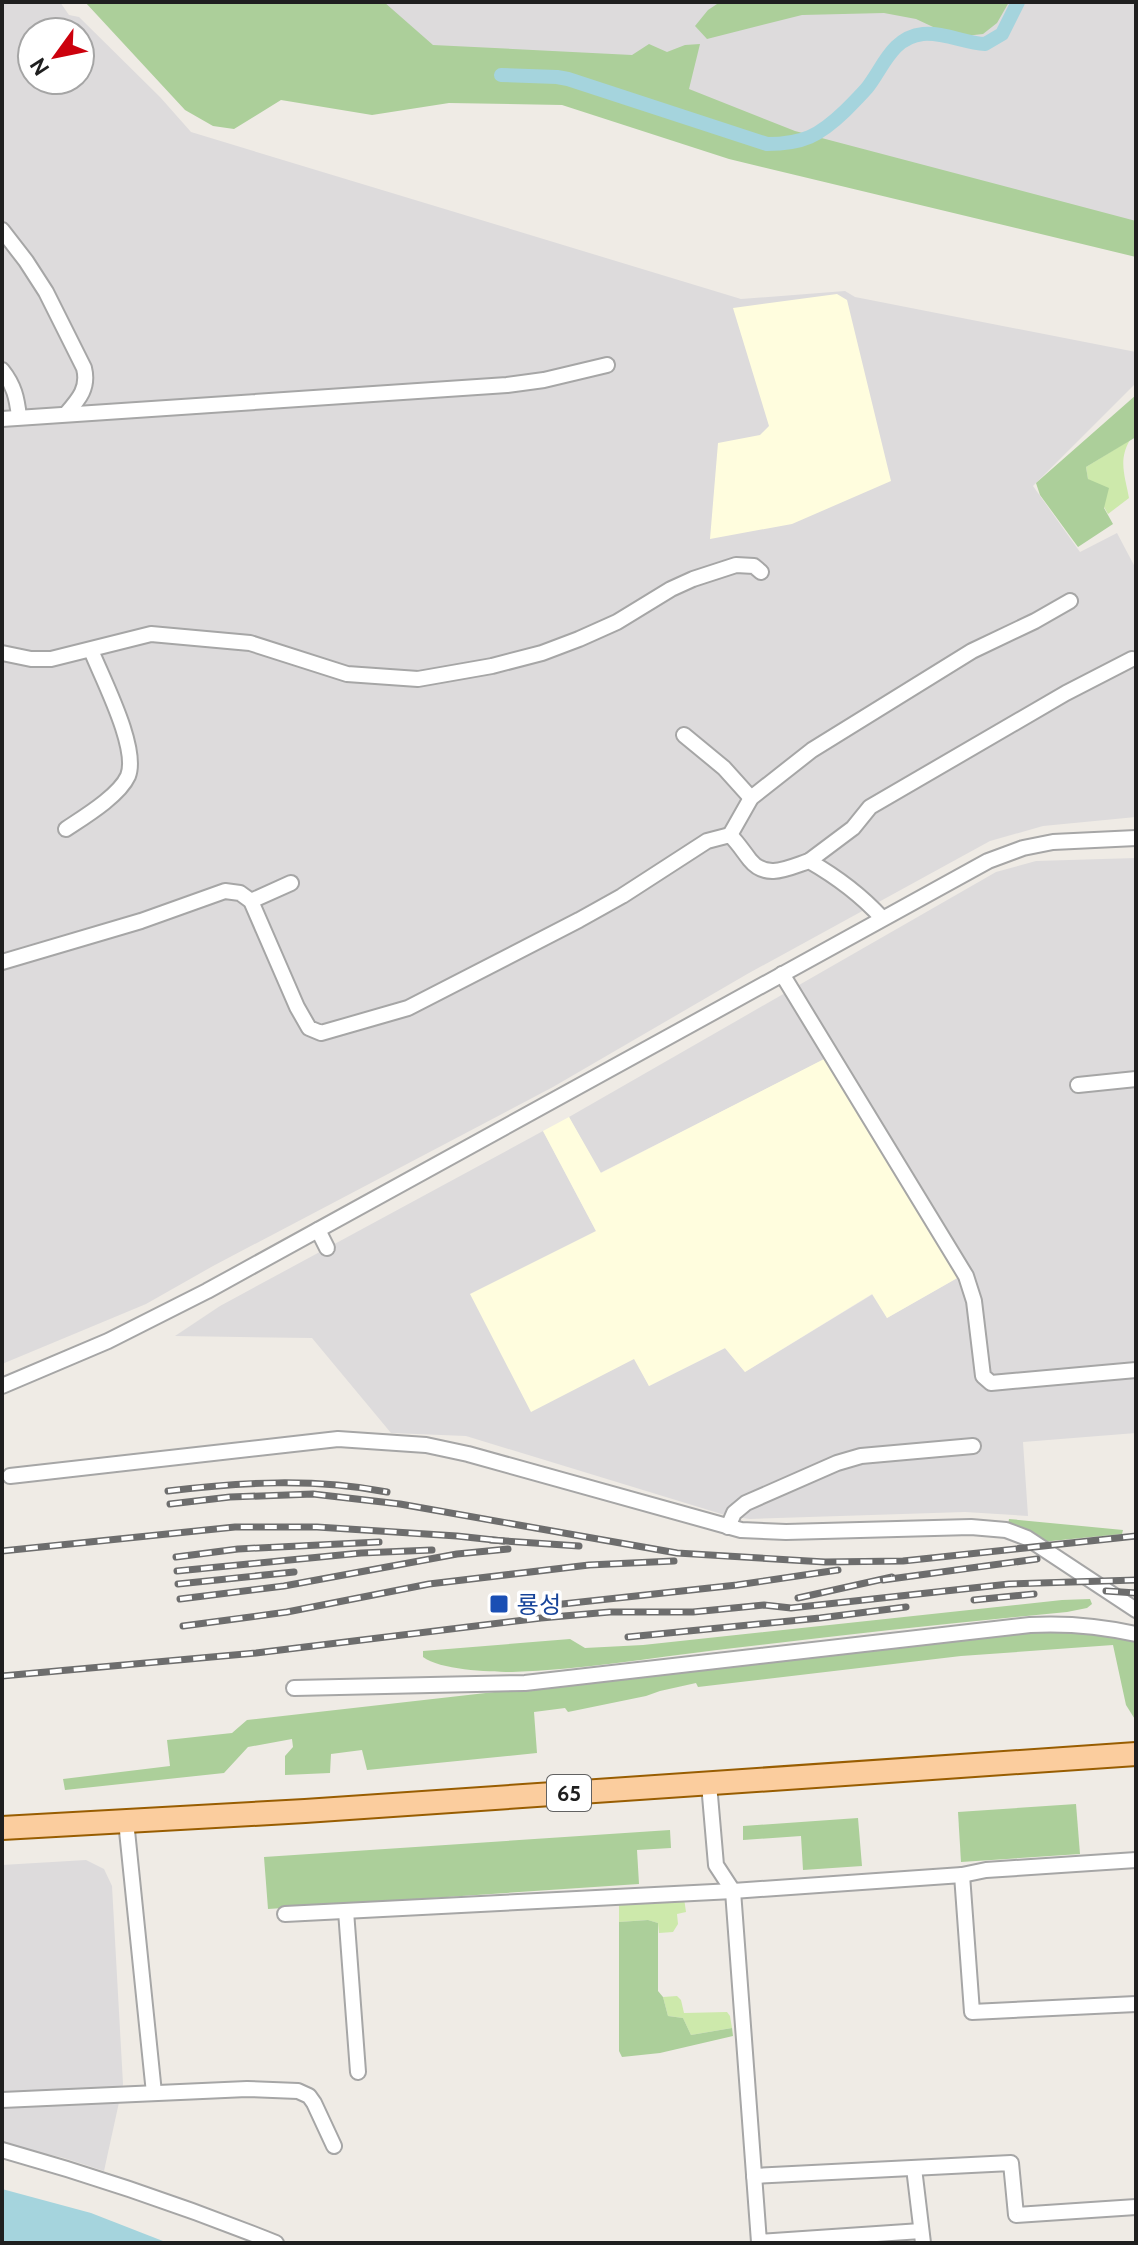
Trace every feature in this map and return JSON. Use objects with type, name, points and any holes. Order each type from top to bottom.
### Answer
[{"type":"main road","name":"65","points":[[2,1828],[305,1811],[1136,1754]]},
{"type":"street","points":[[2,230],[46,292],[84,368],[87,378],[85,389],[66,414]]},
{"type":"street","points":[[2,419],[507,385],[607,365]]},
{"type":"street","points":[[2,370],[12,383],[19,417]]},
{"type":"street","points":[[2,653],[31,659],[51,659],[151,634],[250,643],[347,674],[418,679],[492,666],[542,653],[617,622],[671,589],[736,565],[754,566],[761,572]]},
{"type":"street","points":[[2,962],[141,921],[225,891],[240,893],[251,901],[309,1028],[321,1033],[408,1008],[590,914],[707,841],[730,835],[751,798],[812,750],[972,651],[1070,601]]},
{"type":"street","points":[[66,829],[117,789],[127,776],[130,763],[123,726],[91,650]]},
{"type":"street","points":[[730,835],[752,863],[766,872],[809,861],[853,828],[870,807],[1066,693],[1132,659]]},
{"type":"street","points":[[684,735],[724,768],[751,798]]},
{"type":"street","points":[[2,1386],[152,1320],[988,861],[1023,848],[1053,842],[1136,838]]},
{"type":"street","points":[[809,861],[863,897],[882,918]]},
{"type":"street","points":[[251,901],[291,883]]},
{"type":"street","points":[[782,974],[966,1276],[972,1291],[986,1380],[991,1383],[1136,1370]]},
{"type":"street","points":[[1078,1085],[1136,1079]]},
{"type":"street","points":[[318,1230],[327,1248]]},
{"type":"street","points":[[10,1476],[338,1439],[426,1445],[741,1530],[786,1532],[971,1527],[1006,1530],[1027,1538],[1136,1610]]},
{"type":"street","points":[[728,1527],[734,1513],[746,1503],[837,1463],[861,1456],[973,1446]]},
{"type":"street","points":[[294,1688],[525,1683],[1030,1625],[1073,1624],[1136,1634]]},
{"type":"street","points":[[709,1784],[716,1865],[733,1891],[759,2243],[922,2237],[914,2168]]},
{"type":"street","points":[[126,1821],[154,2093]]},
{"type":"street","points":[[285,1914],[733,1891],[1136,1860]]},
{"type":"street","points":[[962,1875],[972,2012],[1136,2004]]},
{"type":"street","points":[[346,1911],[358,2072]]},
{"type":"street","points":[[2,2100],[247,2089],[298,2091],[309,2096],[314,2103],[334,2146]]},
{"type":"street","points":[[2,2150],[84,2173],[209,2216],[276,2243]]},
{"type":"street","points":[[754,2176],[1011,2163],[1016,2215],[1136,2207]]},
{"type":"shaded area","points":[[2,2],[60,2],[69,15],[74,16],[16,16],[16,96],[96,96],[96,34],[191,132],[741,299],[845,291],[855,297],[1136,352],[1136,383],[1033,486],[1080,552],[1117,533],[1136,569],[1136,817],[1043,826],[990,841],[749,973],[553,1087],[146,1304],[2,1364]]},
{"type":"shaded area","points":[[247,2],[1136,2],[1136,241],[353,48]]},
{"type":"shaded area","points":[[837,294],[847,300],[891,481],[792,524],[710,539],[718,443],[760,435],[769,426],[733,308]]},
{"type":"shaded area","points":[[1136,858],[1136,1433],[1023,1442],[1028,1516],[965,1512],[750,1519],[728,1516],[466,1436],[391,1433],[312,1338],[175,1336],[220,1306],[543,1131],[596,1231],[635,1359],[649,1386],[725,1348],[745,1372],[873,1294],[887,1318],[959,1277],[827,1058],[600,1173],[569,1117],[996,872],[1036,861]]},
{"type":"shaded area","points":[[826,1058],[959,1277],[887,1318],[872,1294],[745,1372],[725,1348],[649,1386],[634,1359],[531,1412],[470,1294],[596,1231],[543,1131],[569,1117],[601,1173]]},
{"type":"shaded area","points":[[86,1860],[104,1869],[112,1886],[123,2084],[104,2171],[2,2144],[2,1865]]},
{"type":"green space","points":[[85,2],[384,2],[433,45],[632,55],[649,44],[667,52],[685,45],[700,44],[689,89],[795,131],[1136,221],[1136,257],[729,159],[562,105],[449,103],[372,115],[281,100],[234,129],[213,126],[185,110]]},
{"type":"green space","points":[[720,2],[1009,2],[997,23],[983,34],[965,36],[946,33],[916,19],[884,13],[802,15],[707,39],[695,26],[708,10]]},
{"type":"green space","points":[[1136,395],[1136,437],[1086,467],[1088,479],[1109,488],[1104,508],[1113,524],[1078,547],[1040,495],[1036,483]]},
{"type":"green space","points":[[1130,440],[1123,461],[1129,498],[1108,514],[1088,479],[1086,467]]},
{"type":"green space","points":[[1009,1519],[1123,1530],[1122,1534],[1041,1542],[1008,1525]]},
{"type":"green space","points":[[1090,1599],[1092,1604],[1087,1608],[1067,1612],[564,1669],[479,1671],[441,1665],[423,1657],[423,1651],[570,1639],[585,1648],[643,1645]]},
{"type":"green space","points":[[1058,1628],[1136,1637],[1136,1721],[1126,1705],[1113,1645],[961,1656],[698,1687],[696,1683],[568,1712],[565,1708],[534,1712],[537,1753],[367,1770],[362,1750],[331,1754],[330,1773],[285,1775],[285,1756],[293,1747],[292,1739],[248,1747],[224,1773],[65,1790],[63,1779],[170,1766],[167,1740],[232,1733],[247,1720]]},
{"type":"green space","points":[[1076,1804],[1080,1854],[961,1862],[958,1812]]},
{"type":"green space","points":[[858,1818],[862,1866],[803,1870],[801,1836],[743,1840],[743,1826]]},
{"type":"green space","points":[[670,1830],[671,1848],[637,1850],[639,1884],[268,1909],[264,1857]]},
{"type":"green space","points":[[684,1898],[686,1912],[677,1914],[678,1924],[673,1932],[659,1933],[658,1923],[648,1920],[619,1922],[619,1903]]},
{"type":"green space","points":[[648,1920],[658,1923],[658,1991],[663,1997],[668,2016],[683,2018],[691,2035],[732,2028],[733,2036],[660,2053],[622,2057],[619,2051],[619,1922]]},
{"type":"green space","points":[[677,1996],[684,2013],[727,2012],[732,2028],[691,2035],[683,2018],[668,2016],[663,1997]]},
{"type":"water","points":[[2,2189],[91,2213],[168,2243],[2,2243]]},
{"type":"waterway","points":[[501,75],[568,79],[767,144],[791,142],[810,137],[836,120],[867,88],[889,55],[903,41],[912,36],[931,34],[985,44],[1002,34],[1018,2]]},
{"type":"railway","points":[[168,1491],[223,1485],[305,1483],[387,1492]]},
{"type":"railway","points":[[170,1504],[230,1497],[313,1494],[400,1504],[677,1553],[825,1562],[903,1561],[1136,1536]]},
{"type":"railway","points":[[2,1551],[235,1527],[317,1527],[503,1541]]},
{"type":"railway","points":[[491,1540],[579,1546]]},
{"type":"railway","points":[[176,1557],[238,1549],[379,1542]]},
{"type":"railway","points":[[180,1599],[284,1586],[457,1554],[508,1549]]},
{"type":"railway","points":[[177,1571],[361,1553],[432,1550]]},
{"type":"railway","points":[[883,1580],[1037,1559]]},
{"type":"railway","points":[[183,1626],[287,1612],[429,1584],[589,1565],[674,1561]]},
{"type":"railway","points":[[544,1606],[737,1585],[838,1570]]},
{"type":"railway","points":[[178,1584],[294,1572]]},
{"type":"railway","points":[[798,1598],[892,1577]]},
{"type":"railway","points":[[2,1676],[256,1653],[610,1612],[693,1612],[764,1605],[791,1608],[1009,1584],[1136,1580]]},
{"type":"railway","points":[[1106,1591],[1136,1593]]},
{"type":"railway","points":[[974,1600],[1034,1594]]},
{"type":"railway","points":[[628,1637],[906,1607]]},
{"type":"place","name":"룡성","points":[[499,1604]]}]
